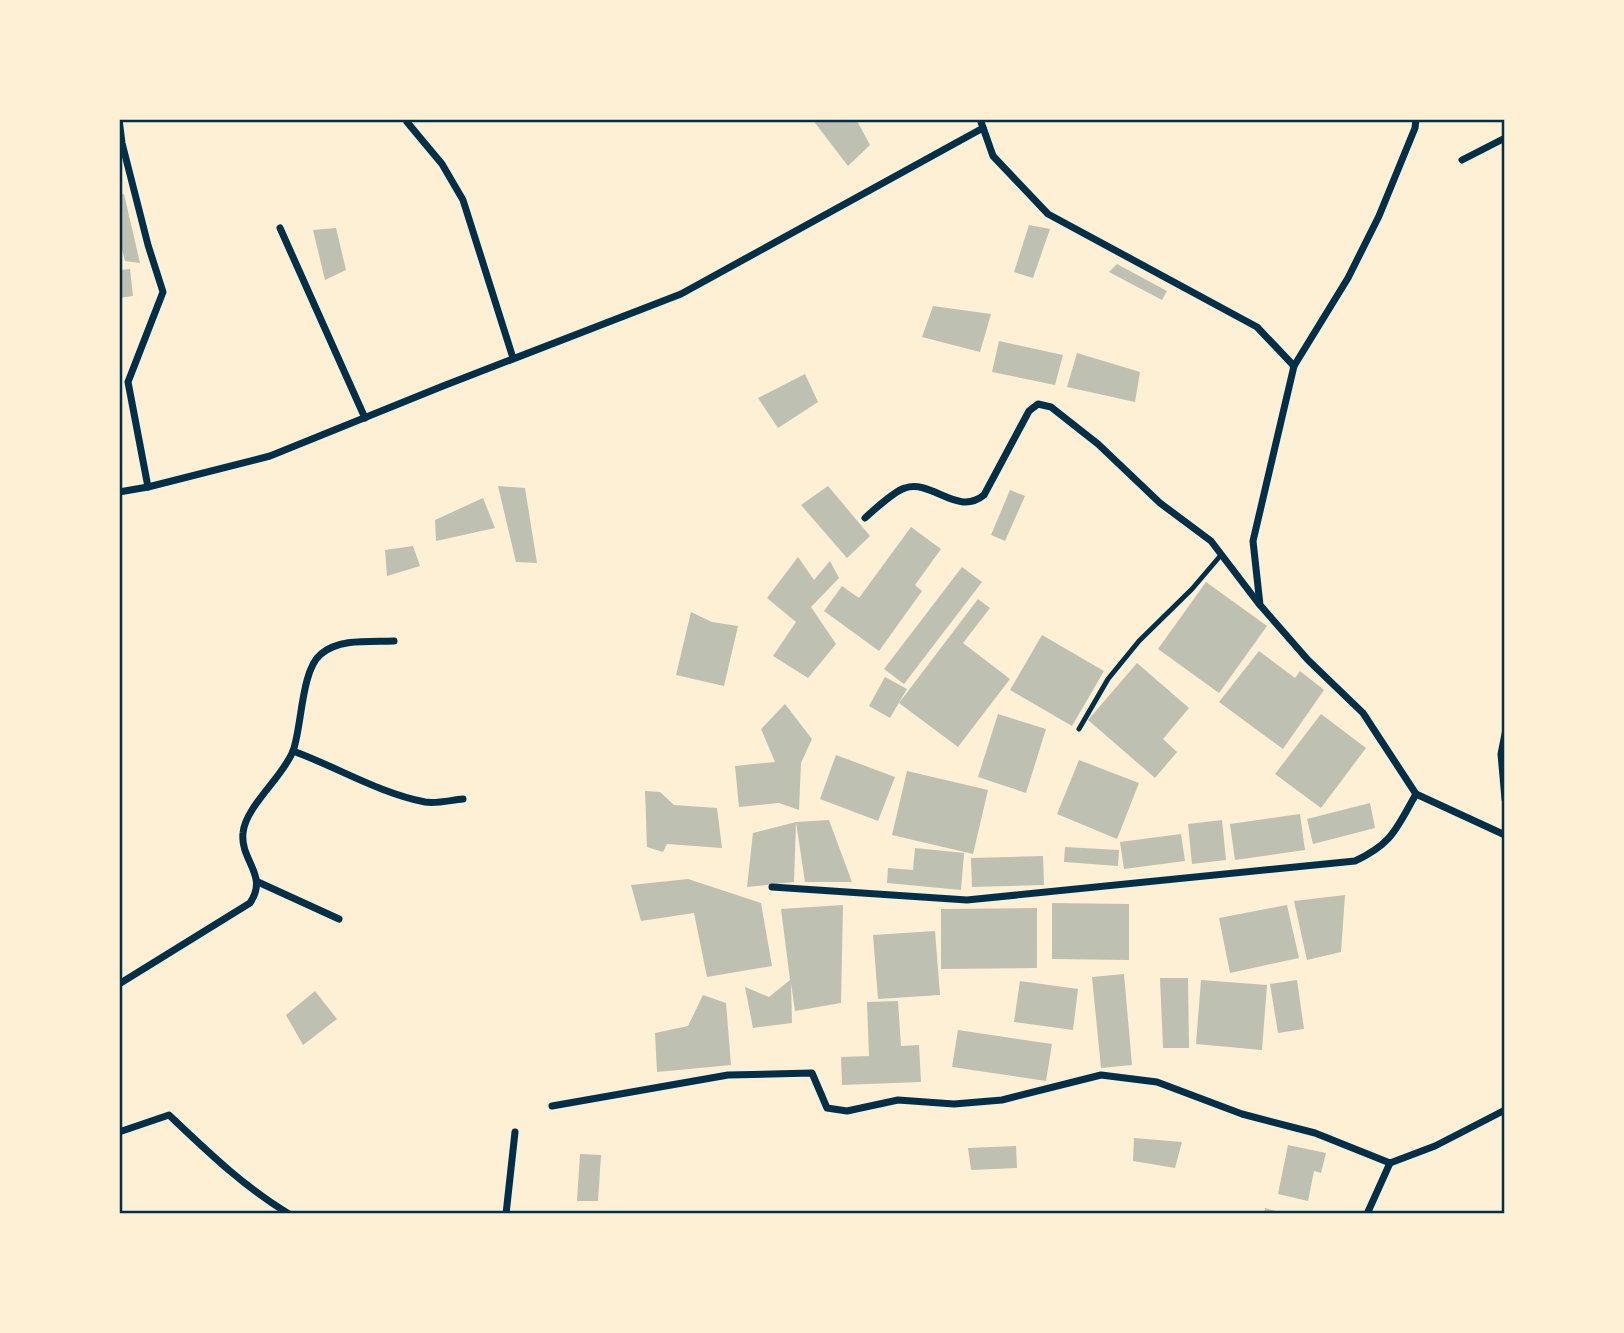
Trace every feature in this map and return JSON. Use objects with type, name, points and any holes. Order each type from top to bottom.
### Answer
[{"type":"street","points":[[119,119],[122,143],[163,292],[128,382],[148,487]]},
{"type":"street","points":[[979,119],[993,156],[1048,214],[1257,327],[1294,366]]},
{"type":"street","points":[[1260,605],[1253,541],[1294,366],[1348,278],[1379,216],[1415,128],[1416,119]]},
{"type":"street","points":[[407,122],[443,164],[463,200],[513,358]]},
{"type":"street","points":[[119,492],[270,456],[681,294],[983,128]]},
{"type":"street","points":[[1462,160],[1505,138]]},
{"type":"street","points":[[280,228],[365,418]]},
{"type":"street","points":[[864,517],[905,488],[920,488],[961,502],[976,501],[984,495],[1029,411],[1038,404],[1051,407],[1098,444],[1160,503],[1211,541],[1260,605],[1308,660],[1363,713],[1416,794],[1505,835]]},
{"type":"street","points":[[119,984],[250,903],[257,893],[258,881],[243,846],[246,820],[289,762],[312,665],[320,654],[340,644],[394,641]]},
{"type":"street","points":[[1505,734],[1501,754],[1505,799]]},
{"type":"street","points":[[293,751],[379,787],[428,802],[463,799]]},
{"type":"street","points":[[772,887],[967,900],[1355,861],[1379,850],[1395,832],[1416,794]]},
{"type":"street","points":[[258,881],[339,919]]},
{"type":"street","points":[[552,1106],[728,1075],[776,1072],[812,1073],[827,1108],[847,1111],[898,1100],[954,1104],[1002,1100],[1101,1075],[1157,1082],[1242,1114],[1315,1133],[1390,1163],[1435,1146],[1505,1110]]},
{"type":"street","points":[[119,1132],[169,1115],[263,1198],[289,1214]]},
{"type":"street","points":[[506,1214],[515,1132]]},
{"type":"street","points":[[1367,1214],[1390,1163]]},
{"type":"lane","points":[[1079,729],[1108,679],[1139,640],[1192,589],[1221,555]]},
{"type":"building","points":[[812,119],[856,119],[870,145],[848,166]]},
{"type":"building","points":[[124,194],[140,263],[125,261],[119,238],[119,195]]},
{"type":"building","points":[[1029,225],[1050,229],[1033,278],[1014,272]]},
{"type":"building","points":[[336,228],[346,270],[325,280],[313,230]]},
{"type":"building","points":[[1117,264],[1167,291],[1162,300],[1109,272]]},
{"type":"building","points":[[130,269],[133,296],[119,298],[119,270]]},
{"type":"building","points":[[933,306],[991,314],[980,352],[922,337]]},
{"type":"building","points":[[999,341],[1063,355],[1055,385],[992,372]]},
{"type":"building","points":[[1077,353],[1140,372],[1135,402],[1067,387]]},
{"type":"building","points":[[805,374],[818,402],[778,428],[758,398]]},
{"type":"building","points":[[498,486],[525,488],[537,563],[516,562]]},
{"type":"building","points":[[828,486],[870,536],[847,558],[801,505]]},
{"type":"building","points":[[1010,490],[1025,496],[1005,541],[991,535]]},
{"type":"building","points":[[483,498],[495,528],[436,541],[435,520]]},
{"type":"building","points":[[911,527],[941,549],[915,585],[922,591],[879,651],[824,611],[842,586],[859,598]]},
{"type":"building","points":[[413,546],[420,566],[387,576],[385,550]]},
{"type":"building","points":[[798,557],[814,580],[830,561],[839,578],[811,607],[836,644],[808,678],[773,656],[796,622],[767,598]]},
{"type":"building","points":[[962,567],[982,582],[904,684],[884,669]]},
{"type":"building","points":[[1206,582],[1267,626],[1219,693],[1158,649]]},
{"type":"building","points":[[978,599],[990,608],[963,643],[1010,679],[958,747],[899,703]]},
{"type":"building","points":[[691,612],[712,622],[738,626],[724,686],[676,675]]},
{"type":"building","points":[[1042,635],[1104,671],[1072,726],[1010,690]]},
{"type":"building","points":[[1259,651],[1295,678],[1300,671],[1324,690],[1283,749],[1219,702]]},
{"type":"building","points":[[1137,663],[1189,708],[1163,739],[1177,752],[1155,778],[1088,720]]},
{"type":"building","points":[[885,677],[907,689],[890,718],[869,706]]},
{"type":"building","points":[[785,704],[812,739],[801,763],[799,810],[779,803],[739,807],[735,766],[775,762],[761,729]]},
{"type":"building","points":[[998,714],[1046,729],[1026,793],[978,777]]},
{"type":"building","points":[[1321,714],[1366,748],[1321,808],[1275,774]]},
{"type":"building","points":[[836,755],[895,777],[878,821],[820,799]]},
{"type":"building","points":[[1079,760],[1139,783],[1117,839],[1057,814]]},
{"type":"building","points":[[907,771],[988,790],[973,854],[892,835]]},
{"type":"building","points":[[645,791],[660,792],[674,805],[717,808],[722,848],[667,844],[663,852],[647,847]]},
{"type":"building","points":[[1370,803],[1375,828],[1313,844],[1307,819]]},
{"type":"building","points":[[1300,814],[1305,850],[1235,860],[1230,824]]},
{"type":"building","points":[[829,820],[852,882],[805,882],[796,822]]},
{"type":"building","points":[[1222,820],[1226,860],[1192,864],[1188,824]]},
{"type":"building","points":[[796,822],[794,882],[747,887],[753,833]]},
{"type":"building","points":[[1181,834],[1185,861],[1124,869],[1120,842]]},
{"type":"building","points":[[1065,847],[1119,850],[1118,866],[1064,862]]},
{"type":"building","points":[[915,848],[964,853],[961,890],[887,883],[888,868],[913,870]]},
{"type":"building","points":[[1043,856],[1044,885],[972,887],[971,858]]},
{"type":"building","points":[[688,879],[761,903],[772,966],[707,977],[694,913],[641,921],[631,885]]},
{"type":"building","points":[[1345,895],[1341,952],[1307,960],[1294,901]]},
{"type":"building","points":[[1052,903],[1129,904],[1129,960],[1052,959]]},
{"type":"building","points":[[843,905],[841,1003],[795,1011],[791,983],[792,1023],[753,1028],[745,987],[769,997],[790,980],[781,909]]},
{"type":"building","points":[[1287,905],[1299,958],[1230,973],[1219,918]]},
{"type":"building","points":[[1037,908],[1037,968],[941,969],[941,909]]},
{"type":"building","points":[[935,931],[940,995],[878,999],[873,935]]},
{"type":"building","points":[[1124,974],[1132,1065],[1101,1068],[1092,977]]},
{"type":"building","points":[[1160,978],[1188,978],[1189,1048],[1163,1048]]},
{"type":"building","points":[[1201,980],[1267,985],[1262,1050],[1196,1044]]},
{"type":"building","points":[[1297,980],[1304,1029],[1278,1033],[1270,984]]},
{"type":"building","points":[[1020,981],[1078,989],[1073,1030],[1014,1022]]},
{"type":"building","points":[[315,991],[337,1019],[303,1045],[286,1015]]},
{"type":"building","points":[[703,995],[726,1003],[731,1065],[657,1072],[655,1033],[688,1026]]},
{"type":"building","points":[[898,1001],[901,1046],[919,1045],[921,1082],[842,1085],[841,1057],[869,1056],[867,1002]]},
{"type":"building","points":[[958,1030],[1052,1044],[1046,1081],[952,1067]]},
{"type":"building","points":[[1134,1138],[1182,1142],[1175,1168],[1133,1161]]},
{"type":"building","points":[[1288,1145],[1326,1153],[1321,1173],[1314,1171],[1308,1201],[1278,1194]]},
{"type":"building","points":[[1016,1146],[1017,1168],[971,1170],[968,1148]]},
{"type":"building","points":[[580,1154],[601,1155],[598,1201],[577,1201]]},
{"type":"building","points":[[1265,1208],[1283,1213],[1283,1214],[1264,1214]]}]
